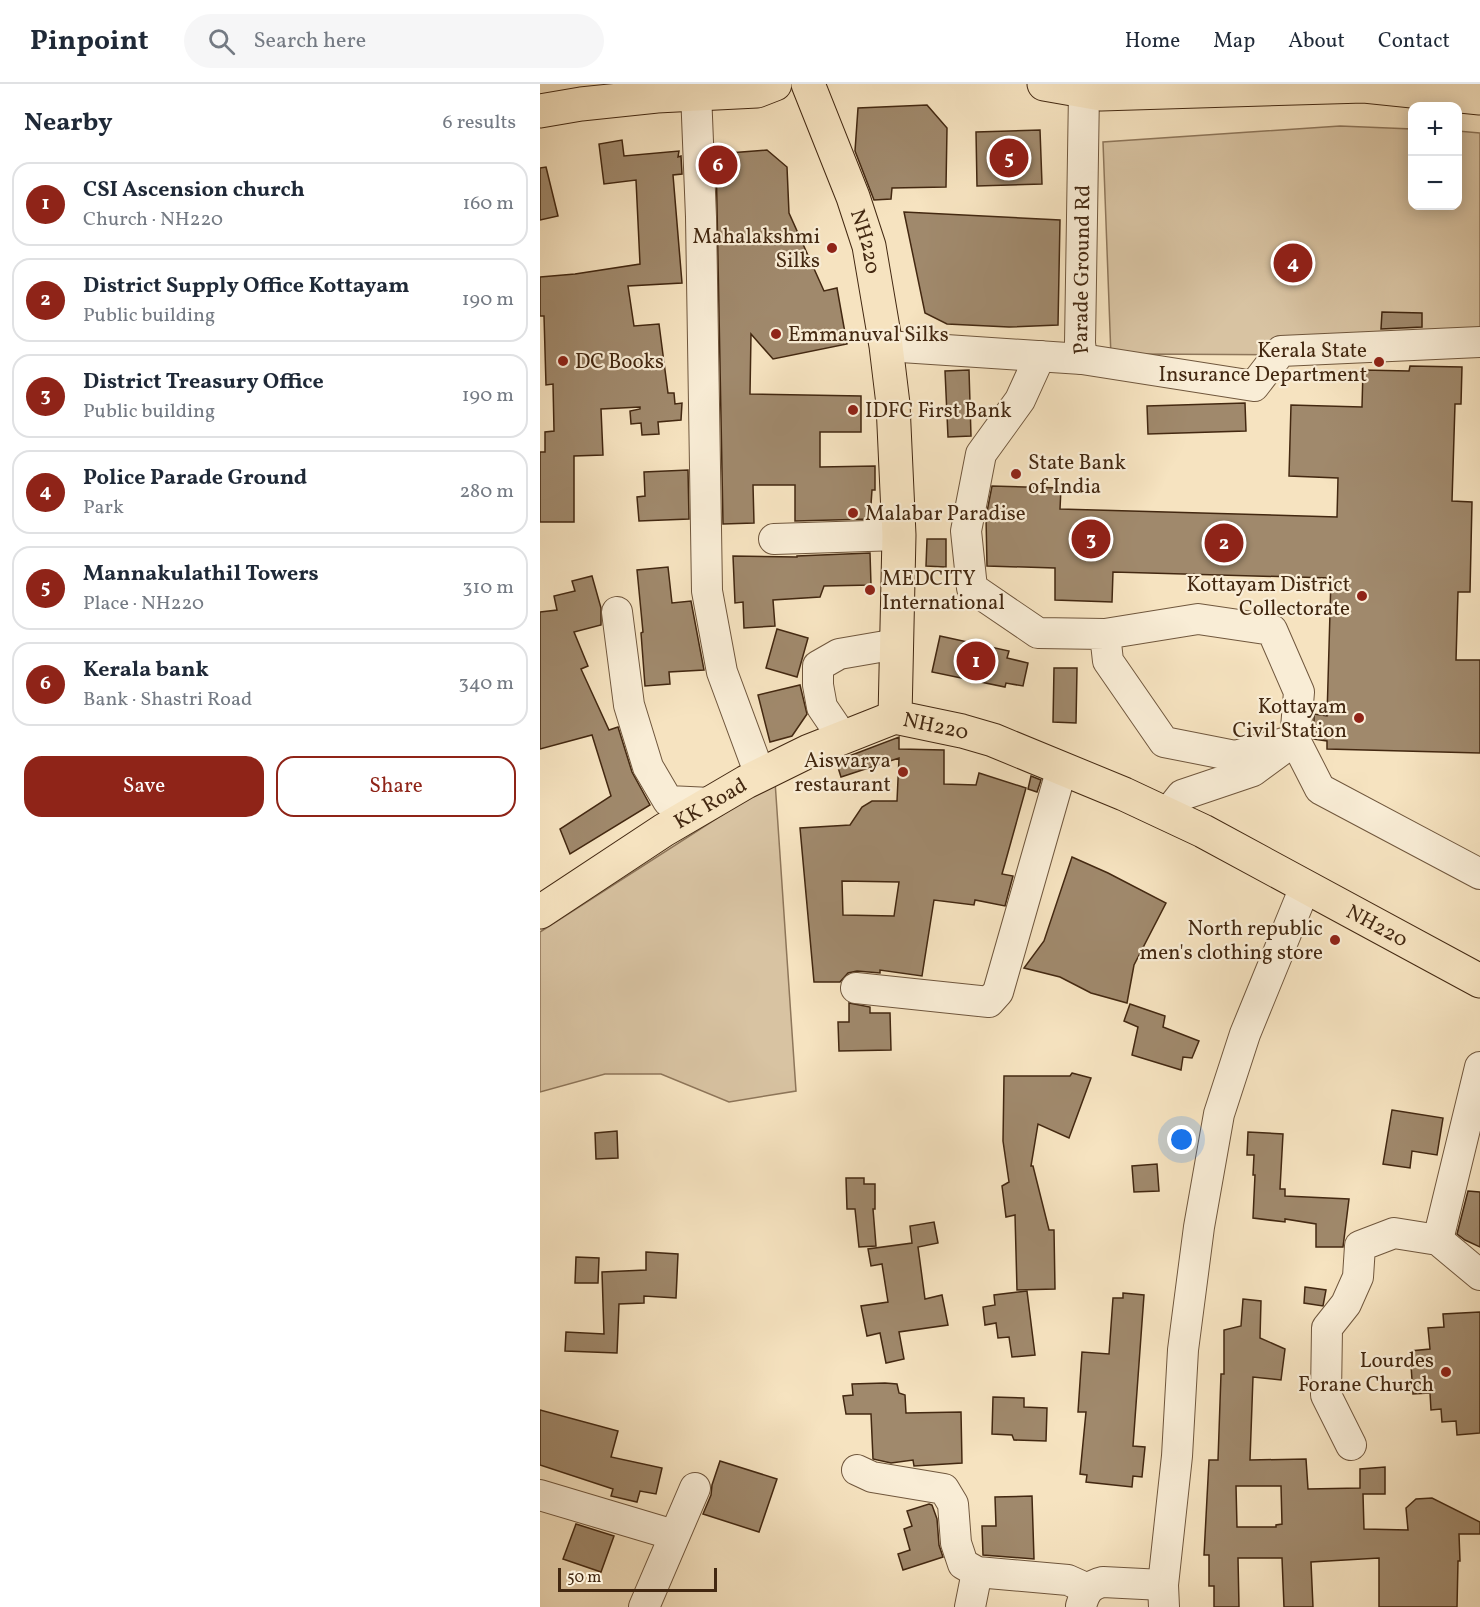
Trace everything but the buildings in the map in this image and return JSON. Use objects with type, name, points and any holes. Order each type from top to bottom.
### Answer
[{"type":"main road","points":[[540,89],[563,84]]},
{"type":"main road","points":[[540,111],[581,104],[696,92],[757,91],[775,84]]},
{"type":"main road","name":"NH220","points":[[808,84],[853,197],[869,246],[886,346],[894,425],[899,535],[895,717],[962,730],[983,737],[1062,768],[1167,814],[1480,978]]},
{"type":"main road","points":[[1044,84],[1084,92],[1129,94],[1364,86],[1480,98]]},
{"type":"main road","name":"KK Road","points":[[540,912],[664,830],[760,775],[809,751],[895,717]]},
{"type":"street","points":[[696,92],[701,217],[706,591],[722,672],[760,775]]},
{"type":"street","name":"Parade Ground Rd","points":[[886,346],[1082,359],[1080,343],[1084,92]]},
{"type":"street","points":[[1082,359],[1254,386],[1281,351],[1480,342]]},
{"type":"street","points":[[1040,356],[1020,400],[981,454],[966,531],[972,588],[1038,633],[1106,634],[1198,619],[1272,630],[1299,692],[1295,740],[1320,789],[1480,874]]},
{"type":"street","points":[[774,539],[899,535]]},
{"type":"street","points":[[617,612],[629,705],[648,767],[668,801],[711,804]]},
{"type":"street","points":[[1106,634],[1108,661],[1164,742],[1234,756],[1295,740]]},
{"type":"street","points":[[843,738],[822,706],[818,685],[818,666],[839,654],[897,644]]},
{"type":"street","points":[[1167,814],[1182,795],[1253,771],[1295,740]]},
{"type":"street","points":[[856,987],[989,1002],[998,992],[1062,768]]},
{"type":"street","points":[[857,1470],[872,1477],[944,1489],[953,1504],[956,1544],[963,1564],[977,1572],[1068,1580],[1084,1598],[1094,1584],[1103,1582],[1164,1596],[1177,1456],[1183,1350],[1199,1227],[1219,1114],[1245,1034],[1305,887]]},
{"type":"street","points":[[1437,1240],[1468,1163],[1480,1067]]},
{"type":"street","points":[[1351,1445],[1326,1395],[1327,1328],[1346,1304],[1358,1277],[1360,1246],[1394,1233],[1437,1240],[1480,1275]]},
{"type":"street","points":[[644,1607],[695,1488]]},
{"type":"street","points":[[540,1495],[674,1535]]},
{"type":"street","points":[[970,1607],[977,1572]]},
{"type":"shaded area","points":[[1340,126],[1408,129],[1408,210],[1462,210],[1462,131],[1480,133],[1480,349],[1315,355],[1136,354],[1111,357],[1103,142]]},
{"type":"shaded area","points":[[775,781],[796,1091],[729,1102],[661,1074],[605,1074],[540,1092],[540,932]]},
{"type":"place","name":"Mannakulathil Towers","points":[[1009,158]]},
{"type":"place","name":"Kerala bank","points":[[718,165]]},
{"type":"place","name":"Mahalakshmi Silks","points":[[832,248]]},
{"type":"place","name":"Police Parade Ground","points":[[1293,263]]},
{"type":"place","name":"Emmanuval Silks","points":[[776,334]]},
{"type":"place","name":"DC Books","points":[[563,361]]},
{"type":"place","name":"Kerala State Insurance Department","points":[[1379,362]]},
{"type":"place","name":"IDFC First Bank","points":[[853,410]]},
{"type":"place","name":"State Bank of India","points":[[1016,474]]},
{"type":"place","name":"Malabar Paradise","points":[[853,513]]},
{"type":"place","name":"District Treasury Office","points":[[1091,539]]},
{"type":"place","name":"District Supply Office Kottayam","points":[[1224,543]]},
{"type":"place","name":"MEDCITY International","points":[[870,590]]},
{"type":"place","name":"Kottayam District Collectorate","points":[[1362,596]]},
{"type":"place","name":"CSI Ascension church","points":[[976,661]]},
{"type":"place","name":"Kottayam Civil Station","points":[[1359,718]]},
{"type":"place","name":"Aiswarya restaurant","points":[[903,772]]},
{"type":"place","name":"North republic men's clothing store","points":[[1335,940]]},
{"type":"place","name":"Lourdes Forane Church","points":[[1446,1372]]}]
